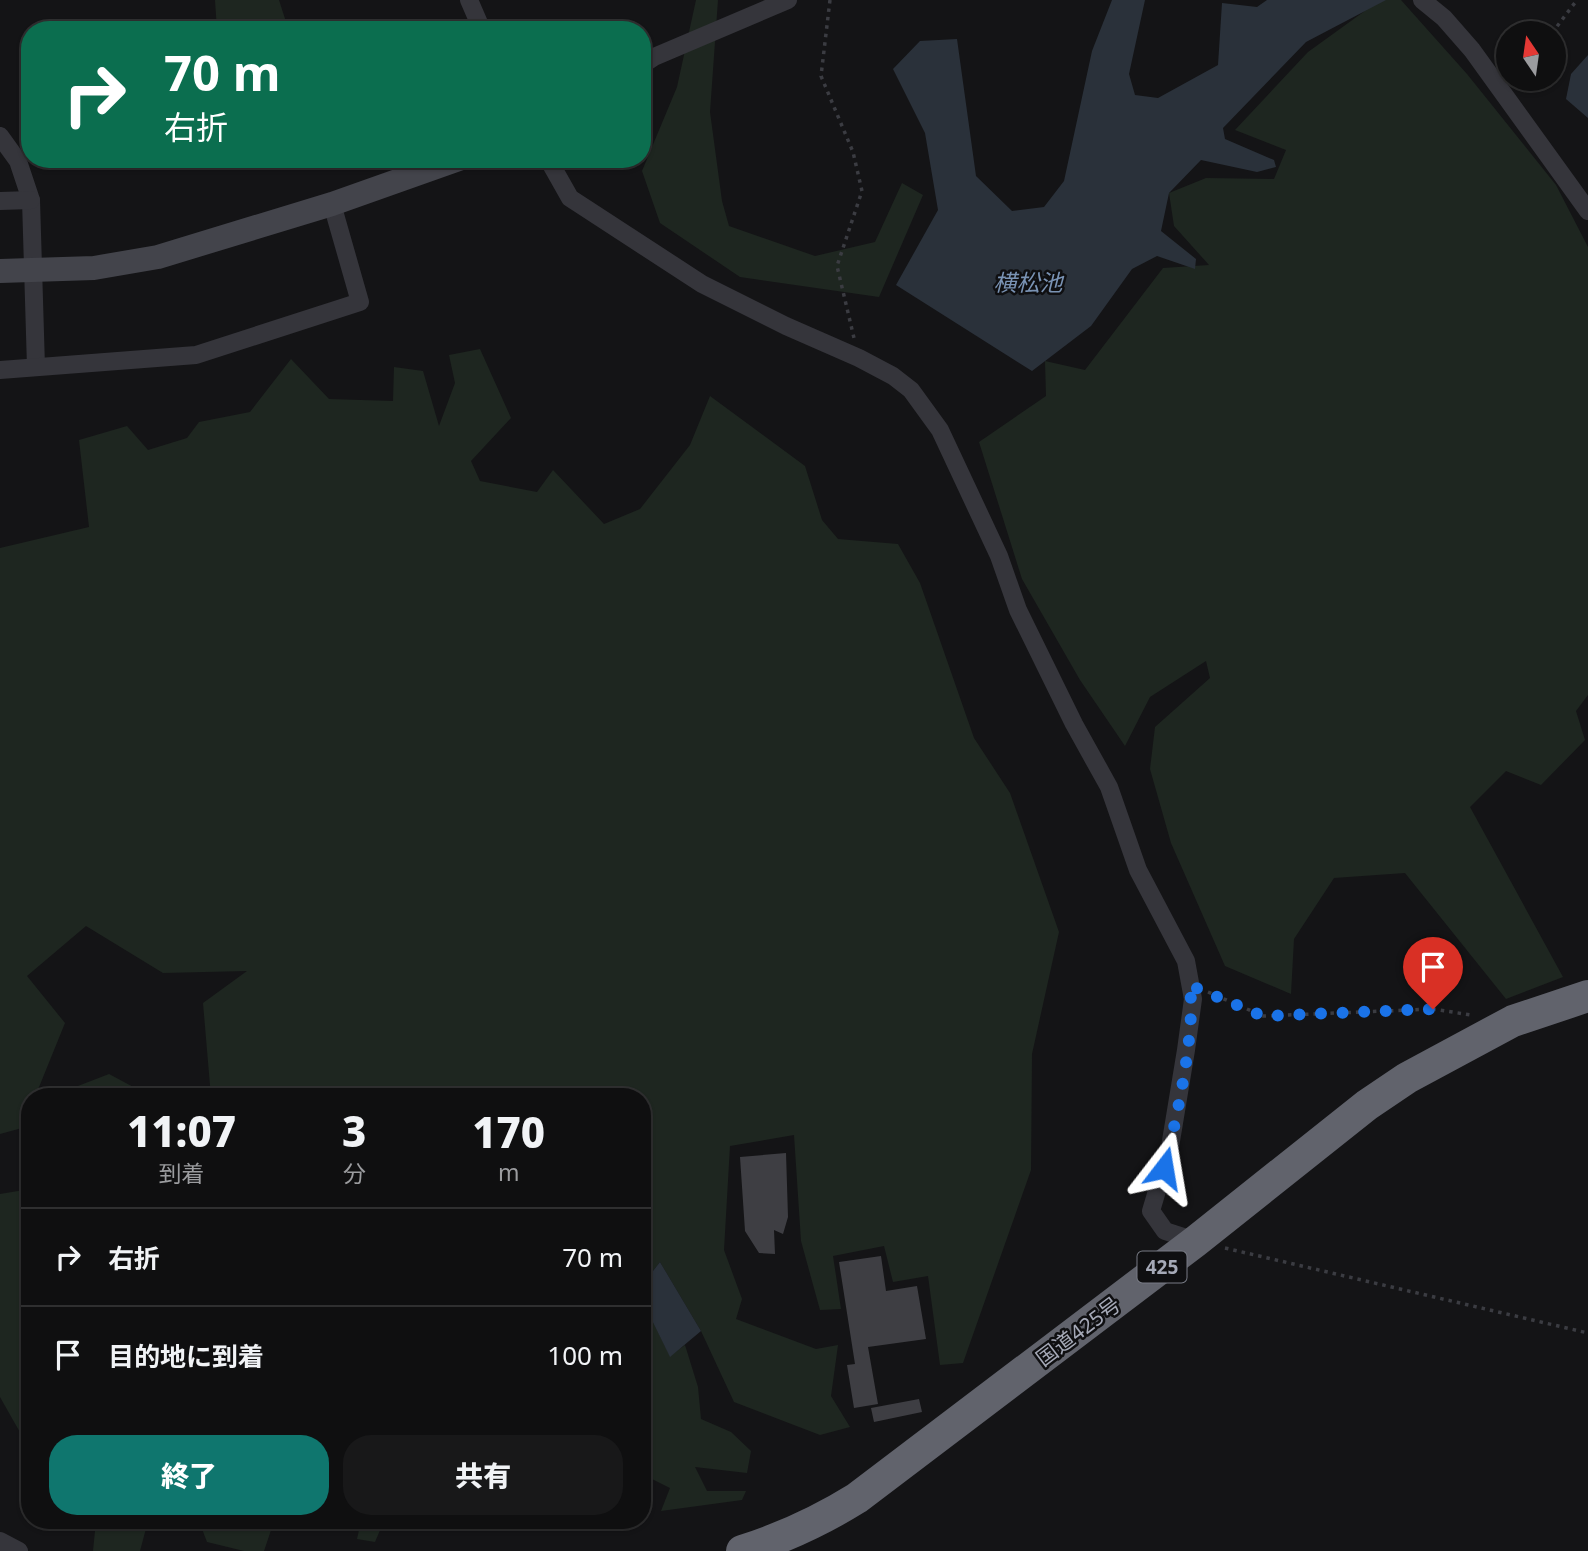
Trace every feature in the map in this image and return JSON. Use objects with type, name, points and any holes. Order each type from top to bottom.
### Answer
[{"type":"highway","name":"国道425号","points":[[743,1551],[824,1519],[857,1498],[1196,1241],[1367,1105],[1407,1078],[1513,1021],[1588,996]]},
{"type":"street","points":[[469,0],[478,21]]},
{"type":"street","points":[[651,59],[788,0]]},
{"type":"street","points":[[1422,0],[1444,18],[1472,50],[1588,211]]},
{"type":"street","points":[[0,136],[18,161],[31,200],[36,367]]},
{"type":"street","points":[[0,271],[94,268],[158,257],[332,204],[434,168]]},
{"type":"street","points":[[553,168],[570,198],[702,284],[893,376],[911,390],[940,430],[999,556],[1018,610],[1074,724],[1109,787],[1138,870],[1186,961],[1193,999],[1184,1064],[1170,1147],[1151,1211],[1165,1231],[1196,1241]]},
{"type":"street","points":[[0,201],[31,200]]},
{"type":"street","points":[[0,370],[196,355],[360,302],[332,204]]},
{"type":"street","points":[[0,1541],[19,1551]]},
{"type":"path","points":[[830,0],[821,76],[853,152],[862,191],[838,266],[859,358]]},
{"type":"path","points":[[1561,21],[1577,0]]},
{"type":"path","points":[[1189,985],[1263,1016],[1433,1009],[1473,1015]]},
{"type":"path","points":[[1196,1241],[1588,1333]]},
{"type":"shaded area","points":[[215,0],[279,0],[286,21],[216,21]]},
{"type":"shaded area","points":[[696,0],[718,0],[710,112],[722,201],[729,226],[815,256],[875,242],[902,183],[923,195],[879,297],[740,277],[660,223],[642,171],[643,168],[651,168],[651,149],[677,87]]},
{"type":"shaded area","points":[[1380,0],[1401,0],[1467,74],[1556,185],[1588,247],[1588,695],[1576,711],[1585,740],[1541,785],[1506,771],[1470,807],[1563,977],[1506,999],[1405,873],[1334,878],[1294,939],[1291,994],[1225,966],[1171,843],[1150,769],[1155,727],[1210,678],[1206,661],[1150,697],[1125,746],[1080,680],[1022,579],[979,442],[1046,396],[1045,361],[1085,370],[1163,268],[1209,265],[1174,226],[1169,193],[1206,178],[1274,179],[1286,150],[1235,130],[1308,52]]},
{"type":"shaded area","points":[[480,349],[511,418],[471,461],[480,481],[537,492],[553,470],[604,524],[640,509],[690,445],[710,396],[805,466],[822,520],[838,539],[898,544],[920,583],[974,738],[1010,793],[1059,932],[1032,1054],[1031,1170],[963,1363],[940,1365],[928,1276],[893,1282],[884,1246],[833,1256],[841,1309],[820,1310],[801,1241],[794,1135],[730,1146],[724,1250],[742,1299],[736,1319],[816,1349],[838,1345],[831,1396],[850,1427],[820,1435],[734,1402],[701,1331],[660,1262],[651,1274],[651,1088],[210,1088],[203,1003],[247,971],[163,973],[86,926],[27,976],[65,1023],[39,1088],[21,1088],[21,1128],[0,1134],[0,548],[89,527],[79,440],[127,426],[148,450],[187,438],[199,422],[250,412],[291,359],[329,399],[393,401],[394,367],[423,371],[439,426],[455,383],[449,355]]},
{"type":"shaded area","points":[[109,1074],[135,1088],[73,1088]]},
{"type":"shaded area","points":[[21,1190],[21,1434],[0,1397],[0,1194]]},
{"type":"shaded area","points":[[651,1318],[670,1356],[685,1345],[698,1387],[701,1419],[731,1432],[751,1451],[747,1473],[695,1467],[707,1491],[746,1491],[742,1500],[661,1511],[670,1488],[651,1478]]},
{"type":"shaded area","points":[[95,1529],[146,1529],[140,1551],[93,1551]]},
{"type":"shaded area","points":[[202,1529],[271,1529],[264,1551],[244,1551],[207,1542]]},
{"type":"shaded area","points":[[359,1529],[381,1529],[375,1542],[357,1539]]},
{"type":"water","name":"横松池","points":[[1112,0],[1145,0],[1129,74],[1135,95],[1158,98],[1218,65],[1222,3],[1257,7],[1267,0],[1386,0],[1306,42],[1223,128],[1225,139],[1274,160],[1276,167],[1257,172],[1201,160],[1169,193],[1161,231],[1196,259],[1195,269],[1157,256],[1132,269],[1091,326],[1032,371],[896,285],[938,210],[925,133],[893,69],[920,41],[957,39],[976,176],[1012,211],[1044,207],[1064,181],[1092,51]]},
{"type":"water","points":[[1588,55],[1588,118],[1566,99],[1571,74]]},
{"type":"water","points":[[660,1262],[701,1331],[670,1357],[651,1318],[651,1274]]},
{"type":"building","points":[[786,1153],[788,1217],[783,1234],[774,1230],[775,1254],[759,1253],[745,1231],[740,1157]]},
{"type":"building","points":[[881,1256],[886,1291],[917,1286],[926,1339],[868,1347],[878,1404],[854,1408],[847,1365],[855,1364],[839,1262]]},
{"type":"building","points":[[919,1399],[922,1412],[874,1422],[871,1408]]},
{"type":"route","points":[[1164,1168],[1170,1147],[1193,999],[1189,985],[1263,1016],[1433,1009]]}]
